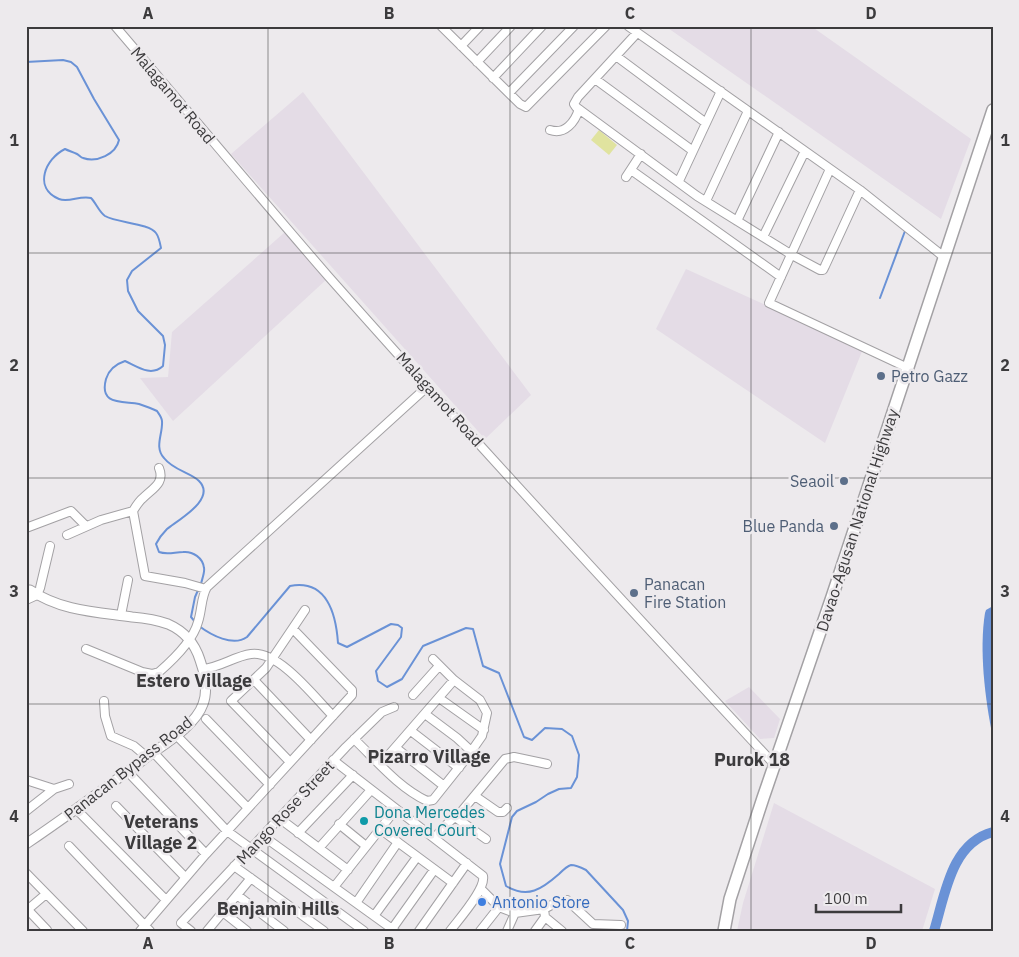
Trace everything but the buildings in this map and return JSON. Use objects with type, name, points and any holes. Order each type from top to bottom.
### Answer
[{"type":"highway","name":"Davao-Agusan National Highway","points":[[724,931],[730,899],[774,764],[832,597],[993,110]]},
{"type":"main road","name":"Panacan Bypass Road","points":[[26,844],[77,810],[192,721],[204,703],[205,687],[203,668],[195,648],[180,630],[167,624],[70,608],[52,602],[34,592]]},
{"type":"street","name":"Malagamot Road","points":[[115,26],[264,202],[428,386],[590,566],[774,764]]},
{"type":"street","points":[[461,46],[480,26]]},
{"type":"street","points":[[477,62],[511,26]]},
{"type":"street","points":[[493,78],[542,26]]},
{"type":"street","points":[[509,93],[574,26]]},
{"type":"street","points":[[444,27],[522,106],[527,106],[606,26]]},
{"type":"street","points":[[628,26],[860,190],[944,257]]},
{"type":"street","points":[[637,33],[575,101],[575,106],[706,201],[792,255],[816,269],[823,270],[860,190]]},
{"type":"street","points":[[616,56],[706,123]]},
{"type":"street","points":[[595,79],[693,151]]},
{"type":"street","points":[[679,181],[721,91]]},
{"type":"street","points":[[550,130],[562,131],[574,122],[579,109]]},
{"type":"street","points":[[706,201],[748,111]]},
{"type":"street","points":[[737,221],[778,132]]},
{"type":"street","points":[[763,237],[805,151]]},
{"type":"street","points":[[626,177],[641,154]]},
{"type":"street","points":[[830,169],[769,303],[908,368]]},
{"type":"street","points":[[631,170],[781,277]]},
{"type":"street","points":[[86,649],[137,670],[152,674],[163,669],[190,640],[198,624],[202,588],[428,386]]},
{"type":"street","points":[[67,535],[109,517],[133,511],[144,497],[159,484],[162,477],[159,468]]},
{"type":"street","points":[[26,528],[71,511],[86,526]]},
{"type":"street","points":[[133,511],[145,576],[202,588]]},
{"type":"street","points":[[26,600],[43,580],[50,546]]},
{"type":"street","points":[[121,615],[128,580]]},
{"type":"street","points":[[290,762],[230,701],[254,680],[273,659],[306,610]]},
{"type":"street","points":[[69,846],[145,929],[185,877],[351,696],[352,690],[293,629]]},
{"type":"street","points":[[203,668],[216,667],[253,653],[273,659],[284,666],[333,716]]},
{"type":"street","points":[[354,739],[404,787],[426,801],[432,800],[459,768],[482,736],[487,713],[484,705],[471,692],[454,680],[433,660]]},
{"type":"street","points":[[413,695],[439,666]]},
{"type":"street","points":[[254,680],[311,740]]},
{"type":"street","points":[[380,765],[454,680]]},
{"type":"street","points":[[439,698],[484,730]]},
{"type":"street","points":[[104,701],[112,736],[150,755],[227,831],[364,931]]},
{"type":"street","name":"Mango Rose Street","points":[[191,931],[181,923],[354,739],[382,712],[394,707]]},
{"type":"street","points":[[425,714],[471,751]]},
{"type":"street","points":[[206,719],[270,785]]},
{"type":"street","points":[[411,731],[459,768]]},
{"type":"street","points":[[176,735],[248,808]]},
{"type":"street","points":[[396,748],[444,786]]},
{"type":"street","points":[[434,838],[475,796],[505,760],[514,757],[547,764]]},
{"type":"street","points":[[334,760],[483,876],[484,880],[481,888],[450,931]]},
{"type":"street","points":[[127,772],[206,854]]},
{"type":"street","points":[[298,833],[353,775]]},
{"type":"street","points":[[26,780],[54,789]]},
{"type":"street","points":[[28,807],[54,789],[69,784]]},
{"type":"street","points":[[319,848],[371,790]]},
{"type":"street","points":[[475,796],[498,812],[502,812],[507,808]]},
{"type":"street","points":[[116,806],[185,877]]},
{"type":"street","points":[[334,887],[396,808]]},
{"type":"street","points":[[77,810],[166,900]]},
{"type":"street","points":[[455,817],[486,839]]},
{"type":"street","points":[[279,818],[348,870]]},
{"type":"street","points":[[339,824],[366,846]]},
{"type":"street","points":[[380,829],[453,883]]},
{"type":"street","points":[[263,836],[393,930],[434,870]]},
{"type":"street","points":[[356,902],[398,842]]},
{"type":"street","points":[[374,916],[417,857]]},
{"type":"street","points":[[419,931],[467,864]]},
{"type":"street","points":[[234,866],[314,928],[324,931]]},
{"type":"street","points":[[27,875],[83,931]]},
{"type":"street","points":[[207,931],[251,878]]},
{"type":"street","points":[[481,888],[499,906],[515,912],[544,913],[561,930]]},
{"type":"street","points":[[46,894],[27,910],[47,930]]},
{"type":"street","points":[[237,895],[284,931]]},
{"type":"street","points":[[535,931],[544,913],[561,900],[567,900],[592,928],[621,925]]},
{"type":"street","points":[[480,931],[499,906]]},
{"type":"street","points":[[223,912],[247,931]]},
{"type":"street","points":[[507,931],[515,912]]},
{"type":"shaded area","points":[[665,26],[811,26],[971,139],[941,219]]},
{"type":"shaded area","points":[[303,92],[531,395],[485,439],[231,154]]},
{"type":"shaded area","points":[[285,232],[327,279],[173,421],[140,378],[168,377],[172,332]]},
{"type":"shaded area","points":[[686,269],[863,349],[825,443],[656,329]]},
{"type":"shaded area","points":[[749,687],[780,719],[774,738],[760,739],[725,701]]},
{"type":"shaded area","points":[[774,803],[935,889],[922,931],[737,931],[743,903]]},
{"type":"green space","points":[[599,130],[617,145],[609,155],[591,140]]},
{"type":"water","points":[[993,606],[993,738],[985,692],[983,627],[986,610]]},
{"type":"waterway","points":[[26,62],[63,60],[71,62],[77,67],[119,140],[110,153],[100,158],[82,158],[65,149],[52,159],[47,166],[44,181],[46,188],[51,194],[63,200],[83,197],[91,198],[105,216],[147,227],[156,233],[159,238],[161,248],[132,271],[127,280],[128,291],[138,311],[163,336],[165,345],[163,366],[154,371],[149,371],[125,361],[116,365],[107,375],[105,387],[109,398],[113,400],[139,404],[157,411],[162,421],[159,445],[161,454],[172,466],[196,478],[203,488],[200,502],[187,515],[167,529],[156,544],[159,552],[162,553],[187,552],[197,556],[202,561],[204,568],[201,584]]},
{"type":"waterway","points":[[880,298],[905,231]]},
{"type":"waterway","points":[[199,626],[222,639],[241,640],[247,637],[290,586],[303,585],[313,588],[321,593],[332,610],[338,643],[347,647],[391,624],[402,628],[401,637],[376,671],[378,681],[387,687],[402,679],[423,646],[466,628],[473,629],[483,666],[499,673],[524,737],[532,740],[545,728],[562,729],[572,736],[579,755],[577,777],[571,788],[559,789],[548,794],[517,811],[512,817],[500,864],[506,886],[521,892],[534,891],[547,884],[569,866],[579,867],[586,870],[623,910],[628,921],[627,931]]},
{"type":"waterway","points":[[196,623],[191,617],[199,588]]},
{"type":"waterway","points":[[934,931],[946,887],[959,859],[968,847],[979,838],[993,832]]},
{"type":"place","name":"Petro Gazz","points":[[881,376]]},
{"type":"place","name":"Seaoil","points":[[844,481]]},
{"type":"place","name":"Blue Panda","points":[[834,526]]},
{"type":"place","name":"Panacan Fire Station","points":[[634,593]]},
{"type":"place","name":"Dona Mercedes Covered Court","points":[[364,821]]},
{"type":"place","name":"Antonio Store","points":[[482,902]]},
{"type":"district","name":"Estero Village","points":[[194,680]]},
{"type":"district","name":"Pizarro Village","points":[[429,756]]},
{"type":"district","name":"Purok 18","points":[[752,759]]},
{"type":"district","name":"Veterans Village 2","points":[[161,831]]},
{"type":"district","name":"Benjamin Hills","points":[[278,908]]}]
